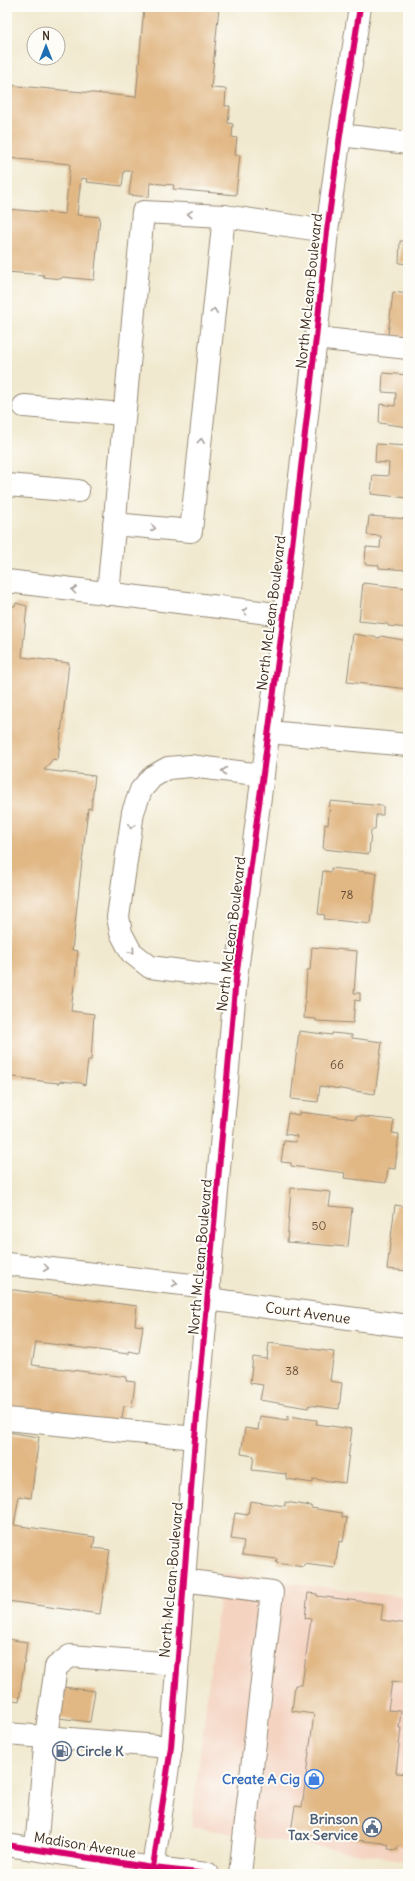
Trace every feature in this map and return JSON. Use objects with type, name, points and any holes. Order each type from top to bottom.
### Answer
[{"type":"main road","name":"North McLean Boulevard","points":[[153,1871],[170,1747],[194,1438],[209,1293],[236,978],[284,615],[327,231],[360,7]]},
{"type":"main road","points":[[340,135],[408,143]]},
{"type":"main road","points":[[108,594],[143,212],[224,216],[327,231]]},
{"type":"main road","points":[[114,524],[191,531],[224,216]]},
{"type":"main road","points":[[316,338],[408,348]]},
{"type":"main road","points":[[24,406],[124,414]]},
{"type":"main road","points":[[7,485],[78,491]]},
{"type":"main road","points":[[7,581],[284,615]]},
{"type":"main road","points":[[269,732],[408,745]]},
{"type":"main road","points":[[236,978],[150,967],[131,952],[121,933],[118,916],[133,812],[141,790],[152,777],[168,768],[190,766],[263,775]]},
{"type":"main road","name":"Court Avenue","points":[[7,1264],[209,1293],[408,1326]]},
{"type":"main road","points":[[7,1418],[194,1438]]},
{"type":"main road","points":[[183,1580],[272,1592],[240,1874]]},
{"type":"main road","points":[[36,1849],[46,1736],[56,1667],[70,1656],[176,1664]]},
{"type":"main road","points":[[7,1734],[170,1747]]},
{"type":"main road","name":"Madison Avenue","points":[[7,1845],[153,1871],[208,1874]]},
{"type":"shaded area","points":[[222,1574],[408,1598],[408,1861],[191,1827]]},
{"type":"building","points":[[144,7],[219,7],[211,88],[226,89],[225,106],[230,106],[228,123],[233,124],[232,137],[237,138],[235,155],[240,155],[236,195],[173,189],[174,185],[150,183],[149,197],[129,195],[132,171],[124,171],[122,186],[86,182],[87,179],[81,178],[77,215],[100,217],[94,280],[62,277],[61,279],[43,277],[44,275],[7,272],[7,209],[65,214],[70,164],[7,158],[8,85],[136,97]]},
{"type":"building","points":[[400,241],[408,241],[408,264],[399,263]]},
{"type":"building","points":[[393,292],[408,294],[408,339],[388,335]]},
{"type":"building","points":[[383,373],[408,375],[408,427],[379,423],[380,404],[395,406],[396,393],[382,392]]},
{"type":"building","points":[[376,444],[408,446],[408,498],[371,494],[373,475],[388,476],[389,463],[375,462]]},
{"type":"building","points":[[369,516],[408,519],[408,570],[379,568],[379,565],[365,564],[366,547],[380,548],[381,536],[367,535]]},
{"type":"building","points":[[363,583],[408,588],[408,628],[359,621]]},
{"type":"building","points":[[16,603],[27,606],[22,657],[69,663],[58,760],[53,759],[44,770],[95,776],[91,809],[88,808],[72,950],[78,951],[71,1011],[94,1014],[91,1060],[88,1060],[85,1085],[81,1083],[60,1081],[60,1083],[48,1082],[7,1076],[7,606],[15,606]]},
{"type":"building","points":[[353,634],[380,638],[381,636],[408,641],[408,689],[347,682]]},
{"type":"building","points":[[330,801],[383,806],[383,815],[376,815],[375,830],[371,830],[369,854],[323,849],[325,824],[328,825]]},
{"type":"building","points":[[331,868],[377,873],[371,924],[324,919],[325,915],[318,914],[323,871],[331,872]]},
{"type":"building","points":[[312,947],[357,951],[354,993],[360,993],[360,1001],[355,1000],[353,1023],[316,1021],[316,1019],[304,1018],[307,970],[310,970]]},
{"type":"building","points":[[299,1031],[332,1035],[332,1033],[352,1035],[352,1038],[382,1042],[375,1094],[320,1086],[318,1102],[291,1099]]},
{"type":"building","points":[[299,1112],[356,1119],[356,1116],[394,1120],[392,1133],[399,1134],[395,1169],[388,1168],[386,1183],[344,1178],[345,1173],[291,1166],[291,1163],[281,1162],[284,1141],[296,1142],[297,1136],[285,1134],[288,1113],[299,1115]]},
{"type":"building","points":[[291,1188],[331,1192],[329,1206],[352,1208],[348,1247],[287,1242]]},
{"type":"building","points":[[395,1205],[408,1207],[408,1271],[387,1269]]},
{"type":"building","points":[[7,1289],[137,1306],[135,1325],[143,1326],[139,1353],[129,1351],[129,1354],[36,1342],[32,1365],[127,1377],[126,1381],[135,1382],[132,1407],[124,1406],[121,1424],[7,1410]]},
{"type":"building","points":[[269,1343],[334,1352],[330,1381],[342,1383],[339,1409],[309,1405],[308,1408],[260,1400],[263,1385],[250,1383],[253,1357],[267,1359]]},
{"type":"building","points":[[260,1416],[288,1420],[288,1416],[317,1420],[316,1424],[352,1429],[345,1483],[313,1479],[313,1483],[286,1479],[286,1474],[252,1470],[254,1456],[241,1454],[245,1428],[258,1430]]},
{"type":"building","points":[[7,1432],[39,1437],[31,1498],[19,1496],[14,1525],[95,1537],[93,1548],[110,1550],[100,1614],[7,1601]]},
{"type":"building","points":[[250,1501],[285,1506],[285,1502],[342,1513],[342,1517],[347,1518],[343,1542],[339,1541],[335,1568],[304,1564],[304,1567],[276,1563],[277,1559],[242,1555],[244,1541],[231,1539],[235,1513],[248,1515]]},
{"type":"building","points":[[308,1593],[317,1594],[317,1596],[383,1604],[381,1620],[408,1624],[408,1683],[392,1681],[388,1710],[401,1711],[399,1728],[401,1728],[396,1773],[408,1774],[407,1847],[398,1846],[397,1850],[388,1849],[389,1845],[382,1843],[291,1832],[295,1806],[302,1807],[314,1714],[292,1711],[295,1685],[302,1685],[311,1619],[305,1618]]},
{"type":"building","points":[[7,1639],[27,1642],[19,1701],[7,1699]]},
{"type":"building","points":[[63,1687],[95,1691],[90,1722],[59,1718]]},
{"type":"cycle path","points":[[152,1874],[171,1747],[195,1438],[236,978],[284,615],[327,231],[360,7]]},
{"type":"cycle path","points":[[7,1845],[153,1868],[208,1874]]},
{"type":"place","name":"Circle K","points":[[62,1751]]},
{"type":"place","name":"Create A Cig","points":[[314,1779]]},
{"type":"place","name":"Brinson Tax Service","points":[[372,1827]]}]
